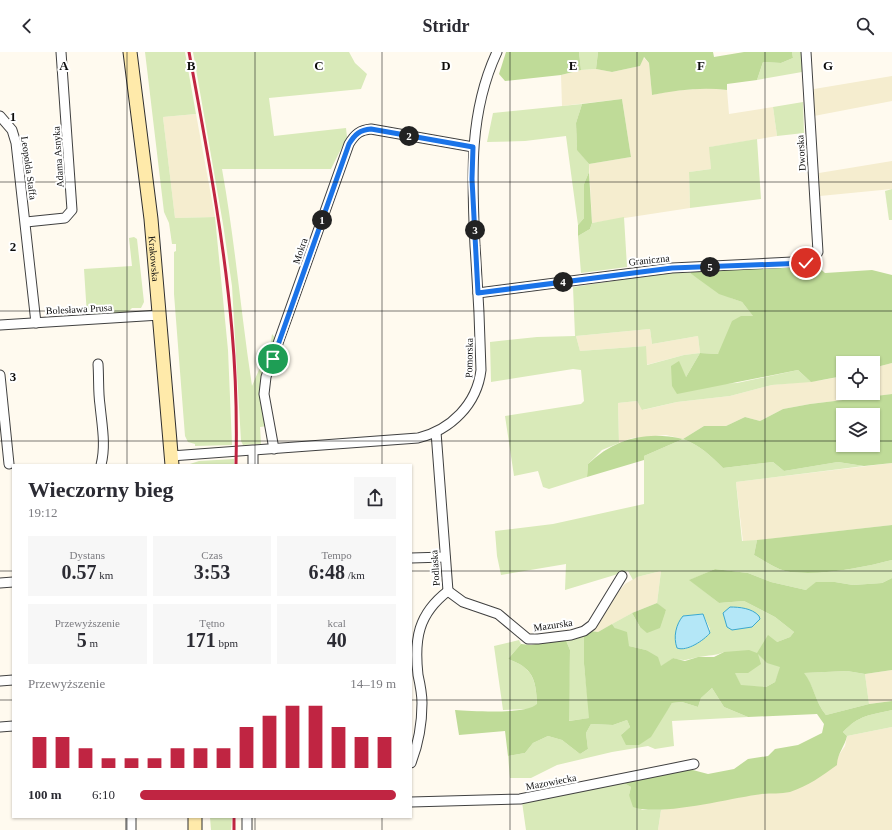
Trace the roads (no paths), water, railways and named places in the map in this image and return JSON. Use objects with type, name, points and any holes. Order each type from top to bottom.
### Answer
[{"type":"main road","name":"Krakowska","points":[[130,52],[151,219],[172,460]]},
{"type":"main road","points":[[195,818],[196,830]]},
{"type":"street","name":"Adama Asnyka","points":[[26,222],[65,218],[72,210],[61,52]]},
{"type":"street","name":"Pomorska","points":[[172,460],[274,449],[418,438],[436,432],[461,413],[470,402],[480,382],[482,370],[472,179],[473,147],[482,90],[497,52]]},
{"type":"street","name":"Dworska","points":[[806,52],[818,252]]},
{"type":"street","name":"Leopolda Staffa","points":[[0,116],[8,124],[15,136],[26,222],[36,323]]},
{"type":"street","name":"Mokra","points":[[274,449],[264,394],[266,377],[349,144],[354,136],[359,131],[371,129],[473,147]]},
{"type":"street","name":"Graniczna","points":[[478,293],[672,268],[806,263],[812,261],[818,252]]},
{"type":"street","name":"Bolesława Prusa","points":[[0,325],[160,315]]},
{"type":"street","points":[[98,364],[100,405],[104,437],[101,464]]},
{"type":"street","points":[[0,375],[9,464]]},
{"type":"street","name":"Podlaska","points":[[412,760],[416,748],[422,702],[416,657],[417,639],[428,611],[436,601],[448,591],[436,432]]},
{"type":"street","points":[[253,451],[253,464]]},
{"type":"street","points":[[412,558],[445,557]]},
{"type":"street","name":"Mazurska","points":[[448,591],[463,602],[498,614],[528,639],[538,639],[571,635],[584,631],[592,625],[622,576]]},
{"type":"street","points":[[0,583],[12,582]]},
{"type":"street","points":[[0,681],[12,680]]},
{"type":"street","points":[[0,727],[12,726]]},
{"type":"street","name":"Mazowiecka","points":[[412,802],[520,799],[694,764]]},
{"type":"street","points":[[132,818],[132,830]]},
{"type":"street","points":[[247,818],[247,830]]},
{"type":"water","points":[[730,607],[753,611],[759,616],[760,619],[752,627],[732,630],[727,627],[723,613]]},
{"type":"water","points":[[703,614],[710,633],[700,642],[690,647],[681,649],[677,648],[675,639],[676,631],[683,616]]},
{"type":"railway","points":[[189,52],[214,191],[229,296],[235,382],[236,464]]},
{"type":"railway","points":[[234,818],[234,830]]}]
